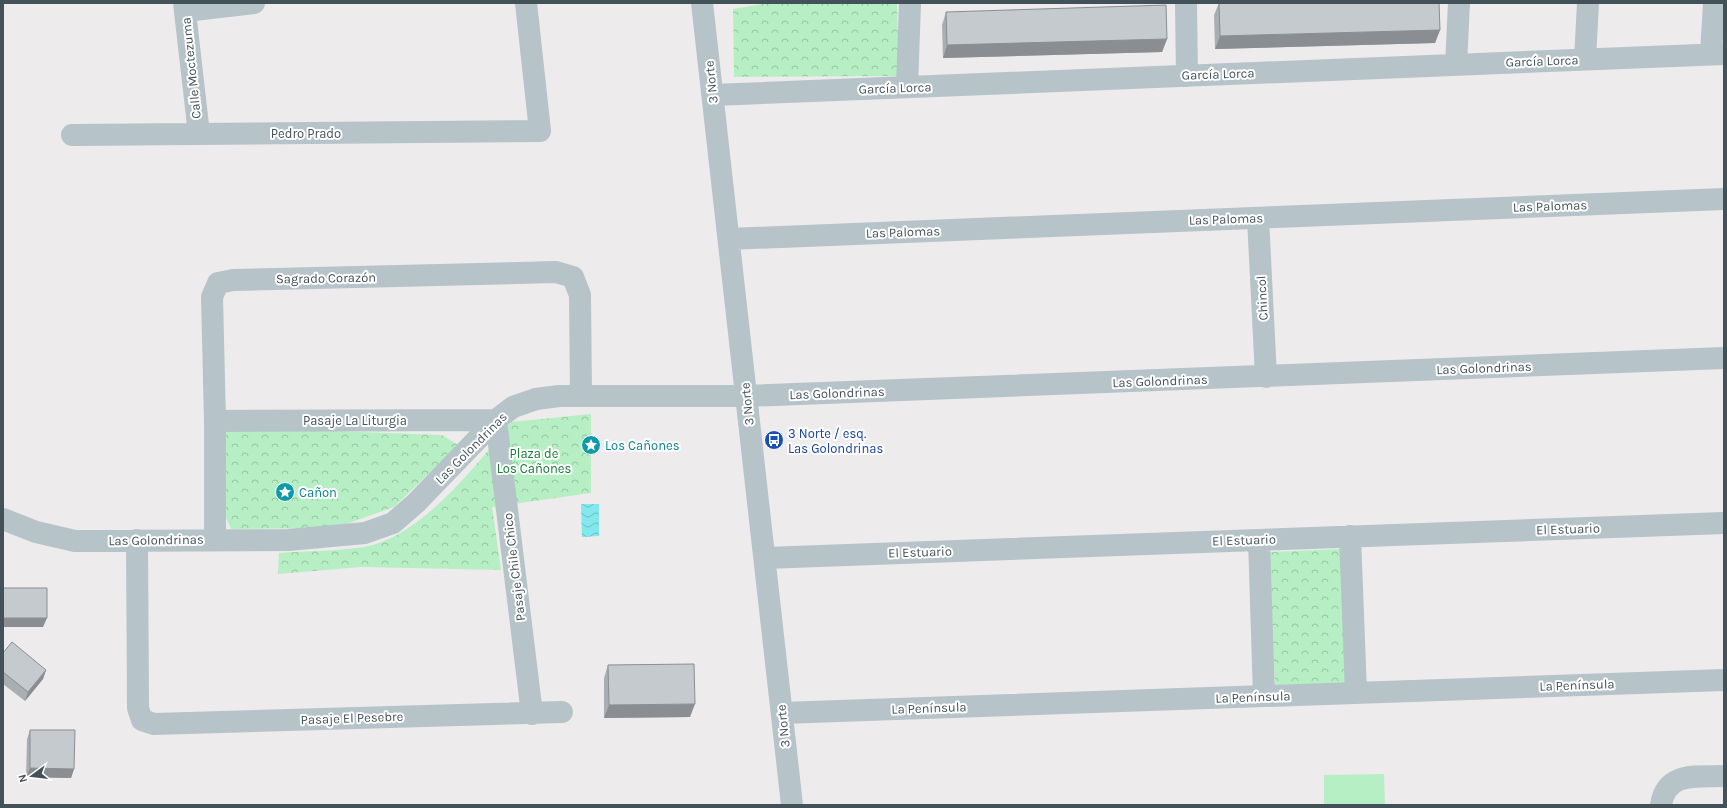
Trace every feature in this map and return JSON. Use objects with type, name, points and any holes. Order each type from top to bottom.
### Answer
[{"type":"street","points":[[184,7],[254,3]]},
{"type":"street","name":"Pedro Prado","points":[[72,135],[540,131],[526,3]]},
{"type":"street","name":"3 Norte","points":[[702,3],[792,805]]},
{"type":"street","points":[[907,87],[910,3]]},
{"type":"street","points":[[1186,3],[1186,76]]},
{"type":"street","points":[[1456,65],[1459,3]]},
{"type":"street","points":[[1585,59],[1588,3]]},
{"type":"street","points":[[1714,3],[1718,54]]},
{"type":"street","name":"Calle Moctezuma","points":[[184,7],[199,134]]},
{"type":"street","name":"García Lorca","points":[[713,95],[1718,54]]},
{"type":"street","name":"Las Palomas","points":[[729,239],[1724,200]]},
{"type":"street","name":"Chincol","points":[[1258,218],[1266,377]]},
{"type":"street","name":"Sagrado Corazón","points":[[215,539],[215,421],[212,297],[218,283],[233,280],[556,272],[573,277],[580,295],[581,395]]},
{"type":"street","name":"Las Golondrinas","points":[[3,519],[36,532],[75,540],[288,540],[366,533],[393,523],[416,503],[496,420],[513,407],[536,399],[559,396],[746,396],[1266,377],[1724,358]]},
{"type":"street","name":"Pasaje La Liturgia","points":[[215,421],[496,420]]},
{"type":"street","name":"Pasaje Chile Chico","points":[[496,420],[532,714]]},
{"type":"street","name":"El Estuario","points":[[765,558],[1724,523]]},
{"type":"street","points":[[1350,536],[1356,693]]},
{"type":"street","name":"Pasaje El Pesebre","points":[[137,540],[138,708],[142,720],[154,724],[562,712]]},
{"type":"street","points":[[1259,540],[1264,696]]},
{"type":"street","name":"La Península","points":[[782,713],[1724,680]]},
{"type":"street","points":[[1664,796],[1673,781],[1690,777],[1724,776]]},
{"type":"green space","points":[[768,3],[897,3],[899,76],[734,77],[733,9]]},
{"type":"green space","name":"Plaza de Los Cañones","points":[[591,414],[591,493],[492,507],[501,570],[361,567],[278,574],[279,553],[364,547],[385,541],[406,529],[426,515],[446,497],[481,459],[511,422]]},
{"type":"green space","name":"Plaza de Los Cañones","points":[[221,427],[442,435],[458,445],[394,507],[335,528],[231,529],[222,508]]},
{"type":"green space","points":[[1343,549],[1349,683],[1275,685],[1269,552]]},
{"type":"green space","points":[[1384,774],[1385,805],[1324,805],[1324,775]]},
{"type":"water","points":[[581,504],[599,504],[599,536],[582,537]]},
{"type":"building","points":[[1219,3],[1439,3],[1440,30],[1220,36]]},
{"type":"building","points":[[1166,5],[1167,39],[947,45],[946,12]]},
{"type":"building","points":[[3,588],[47,588],[47,618],[3,618]]},
{"type":"building","points":[[12,642],[46,670],[28,692],[3,672],[3,653]]},
{"type":"building","points":[[694,664],[695,704],[609,705],[608,665]]},
{"type":"building","points":[[30,730],[75,730],[74,769],[30,768]]},
{"type":"place","name":"3 Norte / esq. Las Golondrinas","points":[[774,440]]},
{"type":"place","name":"Los Cañones","points":[[591,445]]},
{"type":"place","name":"Cañon","points":[[285,492]]}]
